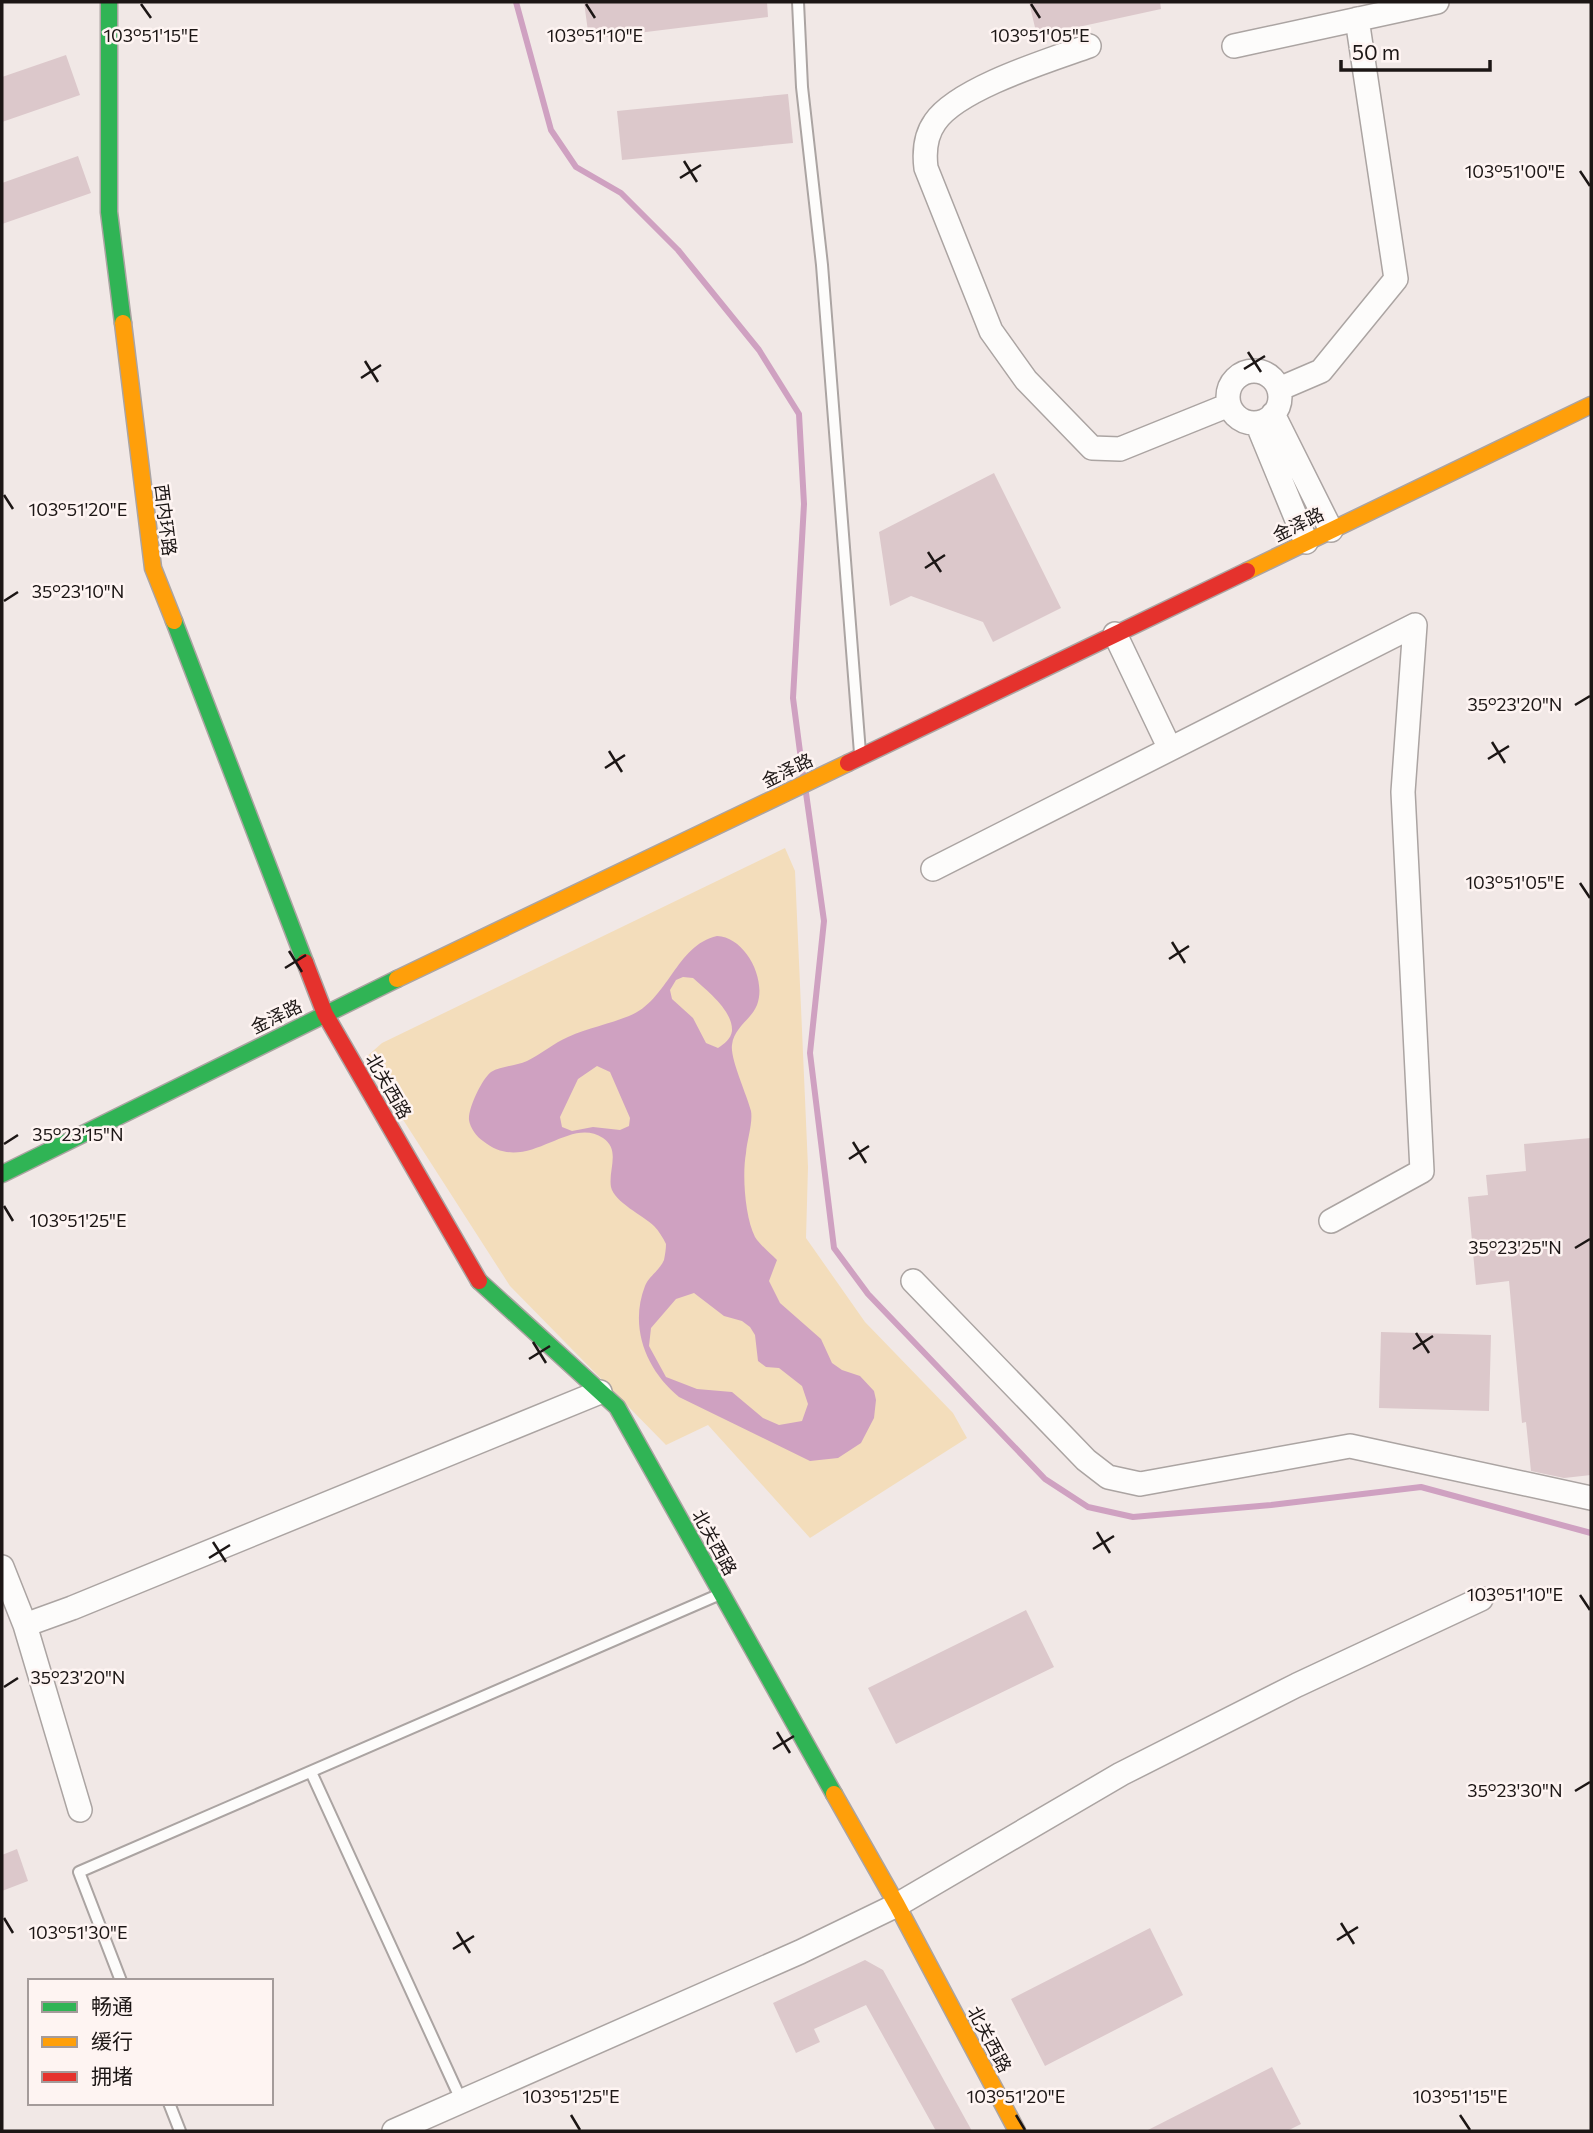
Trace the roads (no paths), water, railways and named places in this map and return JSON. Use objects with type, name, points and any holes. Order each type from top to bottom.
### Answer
[{"type":"street","name":"西内环路","points":[[109,2],[109,212],[153,568],[325,1014]]},
{"type":"street","points":[[1234,46],[1437,2]]},
{"type":"street","points":[[1279,389],[1321,371],[1396,279],[1357,19]]},
{"type":"street","points":[[1089,46],[1008,75],[952,105],[935,121],[929,131],[925,143],[926,168],[991,331],[1026,380],[1091,448],[1120,449],[1229,405]]},
{"type":"street","points":[[1260,371],[1275,381],[1279,389],[1278,407],[1265,418],[1240,419],[1229,405],[1230,387],[1242,373],[1260,371]]},
{"type":"street","name":"金泽路","points":[[2,1174],[325,1014],[1591,405]]},
{"type":"street","points":[[1265,418],[1331,530]]},
{"type":"street","points":[[1265,418],[1306,542]]},
{"type":"street","points":[[933,869],[1415,625],[1403,792],[1422,1171],[1331,1221]]},
{"type":"street","points":[[1115,634],[1170,749]]},
{"type":"street","name":"北关西路","points":[[325,1014],[475,1278],[617,1407],[897,1905],[1017,2131]]},
{"type":"street","points":[[913,1281],[1086,1460],[1108,1477],[1140,1484],[1350,1446],[1591,1498]]},
{"type":"street","points":[[25,1625],[600,1392]]},
{"type":"street","points":[[2,1567],[25,1625],[80,1810]]},
{"type":"street","points":[[394,2131],[800,1952],[897,1905],[1121,1773],[1297,1685],[1481,1599]]},
{"type":"lane","points":[[798,2],[802,87],[822,265],[860,756]]},
{"type":"lane","points":[[120,1979],[79,1872],[722,1593]]},
{"type":"lane","points":[[311,1772],[462,2102]]},
{"type":"lane","points":[[170,2105],[180,2131]]},
{"type":"waterway","points":[[516,2],[551,130],[576,167],[621,193],[678,250],[759,350],[799,414],[804,504],[793,698],[803,775]]},
{"type":"waterway","points":[[806,793],[824,921],[810,1053],[834,1248],[868,1294],[1045,1479],[1088,1507],[1133,1517],[1271,1505],[1421,1487],[1591,1533]]}]
